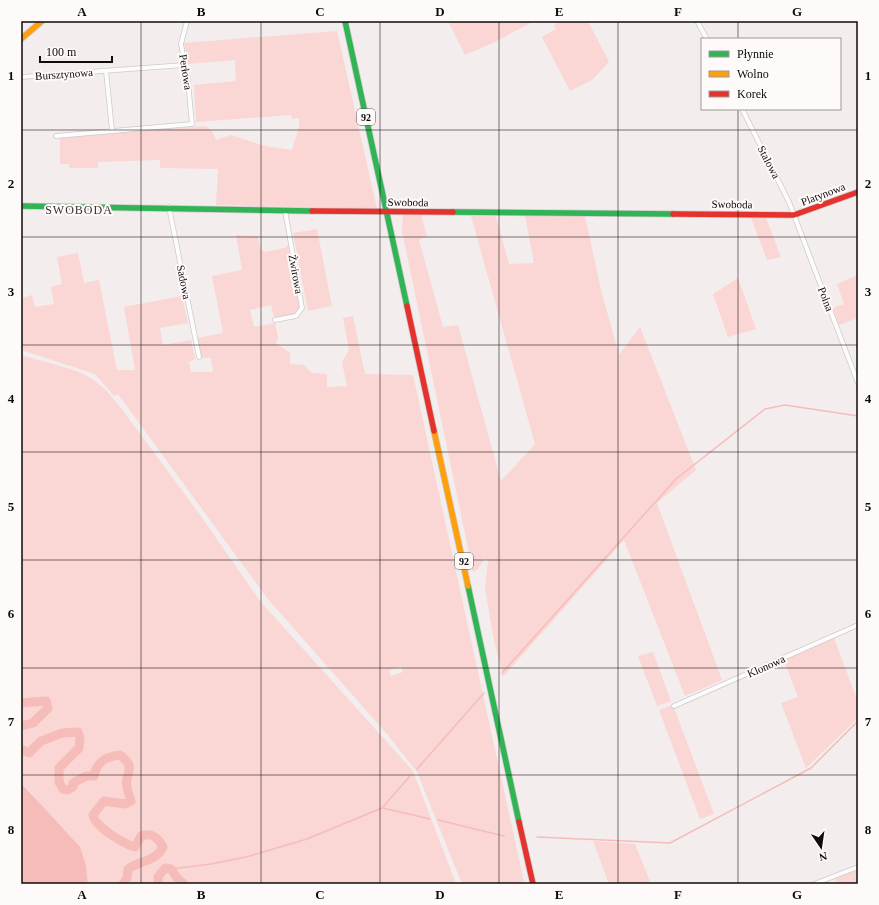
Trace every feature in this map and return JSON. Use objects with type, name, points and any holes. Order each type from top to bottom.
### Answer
[{"type":"main road","points":[[21,40],[42,21]]},
{"type":"main road","name":"92","points":[[345,21],[533,884]]},
{"type":"main road","name":"Platynowa","points":[[794,215],[858,192]]},
{"type":"main road","name":"Swoboda","points":[[21,206],[169,207],[387,212],[794,215]]},
{"type":"street","name":"Perłowa","points":[[112,130],[192,124],[181,44],[187,21]]},
{"type":"street","points":[[697,21],[706,38]]},
{"type":"street","name":"Bursztynowa","points":[[21,77],[184,65]]},
{"type":"street","name":"Bursztynowa","points":[[106,71],[112,130]]},
{"type":"street","name":"Stalowa","points":[[743,110],[783,188],[794,215]]},
{"type":"street","points":[[56,136],[112,130]]},
{"type":"street","name":"Sadowa","points":[[169,207],[199,358]]},
{"type":"street","name":"Żwirowa","points":[[275,320],[296,316],[302,308],[285,210]]},
{"type":"street","name":"Polna","points":[[794,215],[858,383]]},
{"type":"street","name":"Klonowa","points":[[674,706],[858,625]]},
{"type":"street","points":[[814,884],[858,867]]},
{"type":"shaded area","points":[[448,21],[534,21],[493,43],[465,55]]},
{"type":"shaded area","points":[[560,21],[588,21],[609,62],[592,80],[570,91],[542,37],[556,29],[554,25]]},
{"type":"shaded area","points":[[337,31],[377,209],[216,205],[218,169],[160,168],[160,160],[98,162],[98,168],[69,168],[69,164],[60,164],[60,138],[206,126],[213,132],[216,140],[231,135],[265,146],[292,150],[299,127],[299,118],[292,119],[291,115],[196,122],[194,85],[236,81],[235,60],[188,64],[184,43]]},
{"type":"shaded area","points":[[403,214],[421,214],[427,236],[419,240],[443,327],[458,325],[501,481],[535,444],[471,216],[496,216],[509,264],[534,263],[525,216],[585,216],[601,290],[619,355],[640,327],[696,470],[657,503],[722,680],[685,696],[624,540],[503,677],[493,636],[485,587],[488,561],[485,558],[478,569],[473,572],[402,231]]},
{"type":"shaded area","points":[[751,218],[766,218],[781,257],[767,260]]},
{"type":"shaded area","points":[[317,229],[332,306],[308,311],[293,233]]},
{"type":"shaded area","points":[[236,235],[258,236],[260,248],[265,252],[285,248],[288,245],[300,310],[298,313],[274,318],[271,305],[250,310],[254,327],[275,323],[278,337],[276,343],[290,353],[290,364],[304,365],[312,373],[327,374],[327,387],[347,386],[342,362],[349,350],[343,318],[353,316],[365,374],[413,375],[524,882],[519,884],[462,884],[417,772],[387,734],[267,598],[118,394],[114,396],[95,374],[21,350],[21,293],[22,298],[32,295],[35,307],[54,304],[51,287],[62,284],[57,257],[78,253],[84,283],[99,280],[117,370],[135,370],[124,307],[182,296],[188,323],[160,328],[163,345],[191,340],[195,359],[189,362],[191,372],[213,372],[211,358],[201,358],[197,338],[223,333],[212,276],[242,270]],"holes":[[[401,666],[403,672],[391,676],[389,671]]]},
{"type":"shaded area","points":[[858,275],[858,318],[839,325],[833,308],[844,304],[837,284]]},
{"type":"shaded area","points":[[738,278],[756,329],[728,337],[713,294]]},
{"type":"shaded area","points":[[21,355],[77,371],[91,378],[106,390],[121,408],[200,515],[260,601],[413,771],[456,884],[88,884],[86,866],[32,794],[21,782]]},
{"type":"shaded area","points":[[834,638],[858,702],[858,718],[806,768],[781,703],[798,697],[784,660]]},
{"type":"shaded area","points":[[653,652],[671,701],[657,706],[638,656]]},
{"type":"shaded area","points":[[673,705],[714,814],[700,819],[659,710]]},
{"type":"shaded area","points":[[21,783],[80,847],[86,866],[88,884],[21,884]]},
{"type":"shaded area","points":[[593,841],[635,844],[651,884],[609,884]]},
{"type":"shaded area","points":[[858,869],[858,884],[837,884],[835,878]]},
{"type":"waterway","points":[[502,673],[676,479],[765,409],[785,405],[858,416]]},
{"type":"waterway","points":[[417,769],[484,693]]},
{"type":"waterway","points":[[21,703],[46,701],[48,708],[33,723],[21,726]]},
{"type":"waterway","points":[[537,837],[670,843],[811,768],[858,721]]},
{"type":"waterway","points":[[21,749],[29,753],[41,741],[62,733],[78,732],[80,738],[79,748],[59,768],[59,782],[63,789],[68,790],[73,787],[73,783],[86,776],[94,776],[100,763],[110,757],[120,755],[127,761],[129,769],[126,784],[131,801],[125,804],[104,801],[93,815],[95,820],[104,830],[117,839],[135,847],[141,836],[145,835],[151,835],[157,839],[163,847],[156,856],[128,869],[127,878],[123,884]]},
{"type":"waterway","points":[[171,869],[211,864],[250,856],[307,839],[382,808],[410,776]]},
{"type":"waterway","points":[[383,808],[430,819]]},
{"type":"waterway","points":[[438,820],[504,836]]},
{"type":"waterway","points":[[158,884],[158,877],[165,868],[171,869],[177,878],[184,884]]},
{"type":"traffic: fast","points":[[345,21],[407,306]]},
{"type":"traffic: fast","points":[[21,206],[312,211]]},
{"type":"traffic: fast","points":[[453,212],[673,214]]},
{"type":"traffic: fast","points":[[468,586],[519,822]]},
{"type":"traffic: slow","points":[[21,39],[42,21]]},
{"type":"traffic: slow","points":[[434,431],[468,586]]},
{"type":"traffic: jam","points":[[673,214],[794,215],[858,192]]},
{"type":"traffic: jam","points":[[312,211],[453,212]]},
{"type":"traffic: jam","points":[[407,306],[434,431]]},
{"type":"traffic: jam","points":[[519,822],[533,884]]},
{"type":"district","name":"SWOBODA","points":[[79,210]]}]
